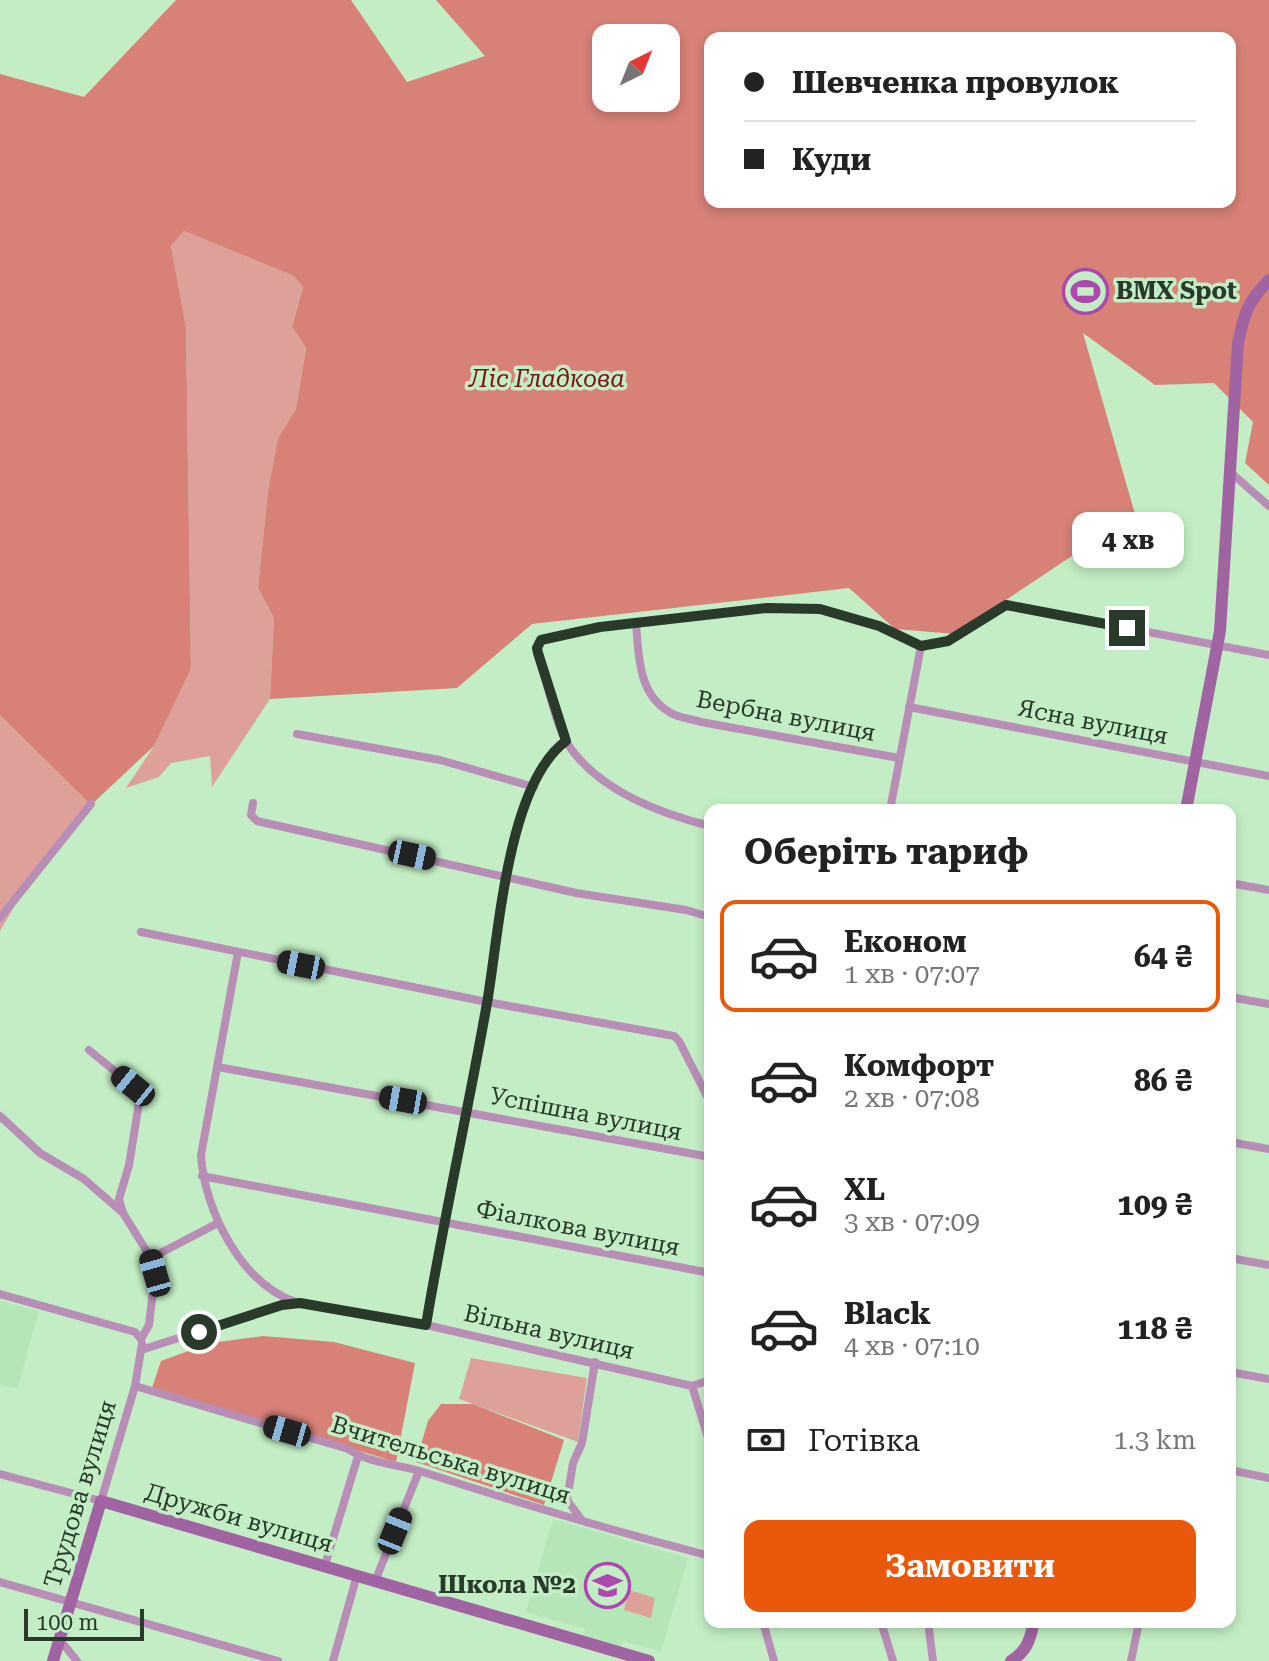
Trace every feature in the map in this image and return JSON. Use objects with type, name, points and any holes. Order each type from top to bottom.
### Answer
[{"type":"street","points":[[1187,804],[1217,645],[1234,384],[1243,321],[1254,295],[1269,280]]},
{"type":"street","points":[[1229,471],[1269,506]]},
{"type":"street","points":[[704,824],[625,795],[593,772],[566,741],[537,648],[541,640],[548,636],[600,627],[767,608],[820,609],[879,626],[921,646],[948,641],[1006,605],[1269,655]]},
{"type":"street","name":"Вербна вулиця","points":[[636,624],[645,687],[658,704],[672,714],[899,758]]},
{"type":"street","points":[[891,804],[921,646]]},
{"type":"street","name":"Ясна вулиця","points":[[909,707],[1269,776]]},
{"type":"street","points":[[297,734],[440,760],[534,787]]},
{"type":"street","points":[[426,1325],[487,1002],[505,875],[546,760],[566,741]]},
{"type":"street","points":[[253,803],[251,815],[257,821],[576,893],[704,915]]},
{"type":"street","points":[[0,918],[91,804]]},
{"type":"street","points":[[1236,884],[1269,890]]},
{"type":"street","points":[[141,932],[487,1002],[674,1036],[704,1090]]},
{"type":"street","points":[[238,952],[201,1155],[202,1176],[218,1223],[253,1275],[278,1296],[300,1303]]},
{"type":"street","points":[[1236,998],[1269,1004]]},
{"type":"street","points":[[89,1050],[133,1086],[139,1103],[129,1165],[119,1199],[123,1213],[151,1258],[218,1223]]},
{"type":"street","name":"Успішна вулиця","points":[[218,1067],[704,1156]]},
{"type":"street","points":[[0,1116],[40,1153],[84,1179],[123,1213]]},
{"type":"street","points":[[1236,1143],[1269,1149]]},
{"type":"street","name":"Фіалкова вулиця","points":[[202,1176],[704,1272]]},
{"type":"street","name":"Трудова вулиця","points":[[53,1661],[135,1386],[142,1344],[149,1325],[155,1273],[151,1258]]},
{"type":"street","points":[[1236,1259],[1269,1265]]},
{"type":"street","points":[[0,1294],[135,1332],[142,1344]]},
{"type":"street","name":"Вільна вулиця","points":[[142,1344],[282,1305],[300,1303],[426,1325],[692,1386]]},
{"type":"street","points":[[581,1519],[567,1500],[573,1463],[582,1443],[595,1362]]},
{"type":"street","points":[[1236,1373],[1269,1379]]},
{"type":"street","points":[[704,1382],[692,1386],[704,1425]]},
{"type":"street","name":"Вчительська вулиця","points":[[135,1386],[348,1449],[358,1456],[704,1554]]},
{"type":"street","points":[[325,1565],[358,1456]]},
{"type":"street","points":[[376,1579],[419,1471]]},
{"type":"street","points":[[1236,1471],[1269,1478]]},
{"type":"street","name":"Дружби вулиця","points":[[0,1474],[376,1579],[649,1661]]},
{"type":"street","points":[[333,1661],[357,1575]]},
{"type":"street","points":[[0,1582],[278,1661]]},
{"type":"street","points":[[765,1628],[774,1661]]},
{"type":"street","points":[[883,1628],[893,1661]]},
{"type":"street","points":[[929,1628],[933,1661]]},
{"type":"street","points":[[1020,1659],[1033,1628]]},
{"type":"street","points":[[1131,1661],[1138,1628]]},
{"type":"street","points":[[59,1639],[77,1661]]},
{"type":"shaded area","points":[[184,231],[294,276],[303,287],[292,325],[306,348],[296,409],[278,440],[268,491],[258,588],[274,618],[270,699],[212,787],[210,756],[171,763],[159,777],[126,788],[154,746],[191,669],[186,327],[171,246]]},
{"type":"shaded area","points":[[0,715],[91,805],[24,890],[0,931]]},
{"type":"shaded area","points":[[0,1301],[39,1311],[17,1389],[0,1384]]},
{"type":"shaded area","points":[[471,1358],[587,1378],[578,1442],[459,1399]]},
{"type":"shaded area","name":"Школа №2","points":[[553,1519],[688,1558],[661,1652],[623,1641],[620,1647],[583,1636],[585,1629],[526,1612]]},
{"type":"shaded area","points":[[629,1590],[655,1598],[651,1618],[624,1610]]},
{"type":"green space","name":"Ліс Гладкова","points":[[176,0],[351,0],[407,82],[485,56],[436,0],[1269,0],[1269,485],[1245,463],[1253,422],[1214,383],[1155,385],[1083,333],[1135,514],[955,634],[895,629],[849,588],[532,624],[457,688],[270,699],[274,618],[258,588],[268,491],[278,439],[296,409],[306,348],[292,326],[303,287],[294,276],[184,231],[171,246],[186,327],[191,669],[154,746],[91,805],[0,715],[0,74],[84,97]]},
{"type":"green space","points":[[263,1336],[334,1342],[415,1363],[396,1462],[152,1388],[161,1361],[210,1343]]},
{"type":"green space","points":[[441,1404],[473,1404],[564,1440],[544,1505],[416,1462],[428,1421]]},
{"type":"place","name":"BMX Spot","points":[[1085,291]]},
{"type":"place","name":"Школа №2","points":[[607,1585]]},
{"type":"route","points":[[199,1332],[282,1305],[300,1303],[426,1325],[487,1002],[505,875],[527,803],[546,760],[566,741],[538,653],[541,640],[548,636],[600,627],[767,608],[820,609],[879,626],[921,646],[948,641],[1006,605],[1127,628]]}]
